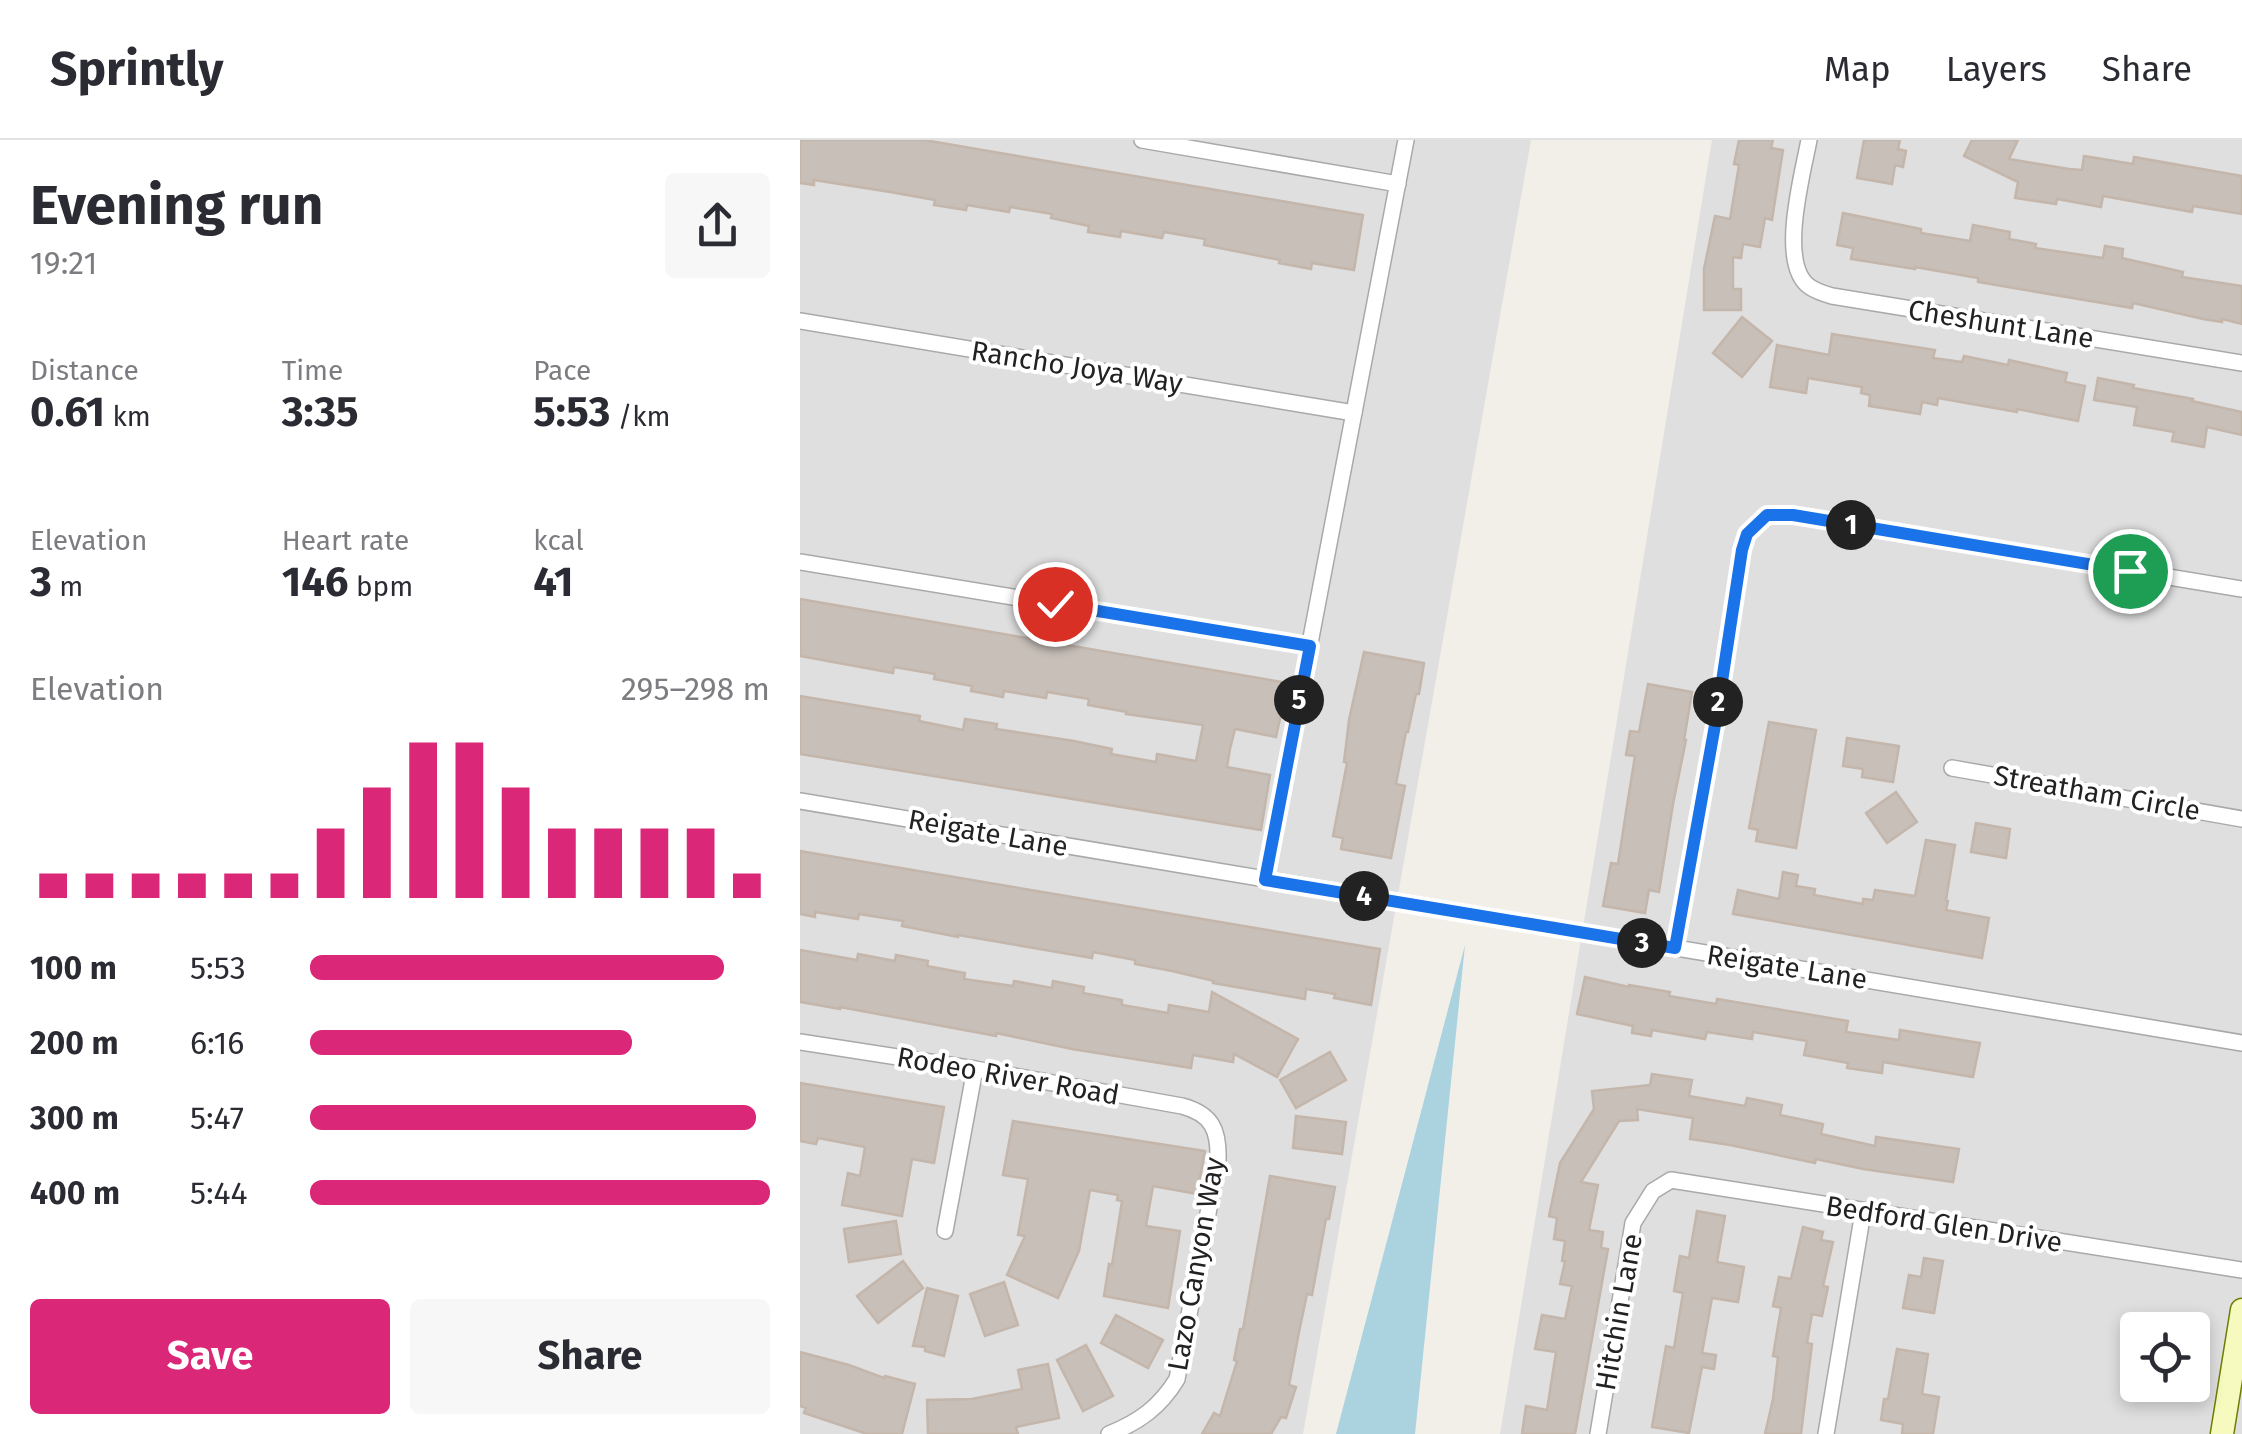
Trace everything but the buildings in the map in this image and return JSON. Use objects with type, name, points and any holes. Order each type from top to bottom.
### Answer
[{"type":"main road","points":[[2222,1434],[2242,1310]]},
{"type":"street","points":[[1142,140],[1398,184]]},
{"type":"street","points":[[1265,880],[1406,140]]},
{"type":"street","name":"Cheshunt Lane","points":[[1809,140],[1793,244],[1796,268],[1807,286],[1832,296],[2242,363]]},
{"type":"street","name":"Rancho Joya Way","points":[[800,320],[1354,413]]},
{"type":"street","points":[[1675,948],[1742,550],[1747,534],[1767,515],[2242,590]]},
{"type":"street","points":[[800,562],[1310,646]]},
{"type":"street","name":"Streatham Circle","points":[[1952,768],[2242,819]]},
{"type":"street","name":"Reigate Lane","points":[[800,802],[2242,1044]]},
{"type":"street","name":"Rodeo River Road","points":[[800,1042],[1182,1106],[1195,1109],[1211,1123]]},
{"type":"street","points":[[945,1231],[975,1069]]},
{"type":"street","name":"Lazo Canyon Way","points":[[1109,1434],[1145,1417],[1168,1394],[1176,1379],[1218,1160],[1211,1123]]},
{"type":"street","name":"Bedford Glen Drive","points":[[1650,1195],[1671,1180],[1688,1182],[2242,1270]]},
{"type":"street","name":"Hitchin Lane","points":[[1598,1434],[1633,1223],[1650,1195]]},
{"type":"street","points":[[1826,1434],[1862,1212]]},
{"type":"shaded area","points":[[800,140],[1531,140],[1303,1434],[800,1434]]},
{"type":"shaded area","points":[[1712,140],[2242,140],[2242,1434],[1500,1434]]},
{"type":"water","points":[[1465,945],[1415,1434],[1336,1434]]},
{"type":"route","points":[[1055,604],[1310,646],[1265,880],[1675,948],[1717,714],[1738,568],[1747,534],[1767,515],[1793,515],[2130,571]]}]
